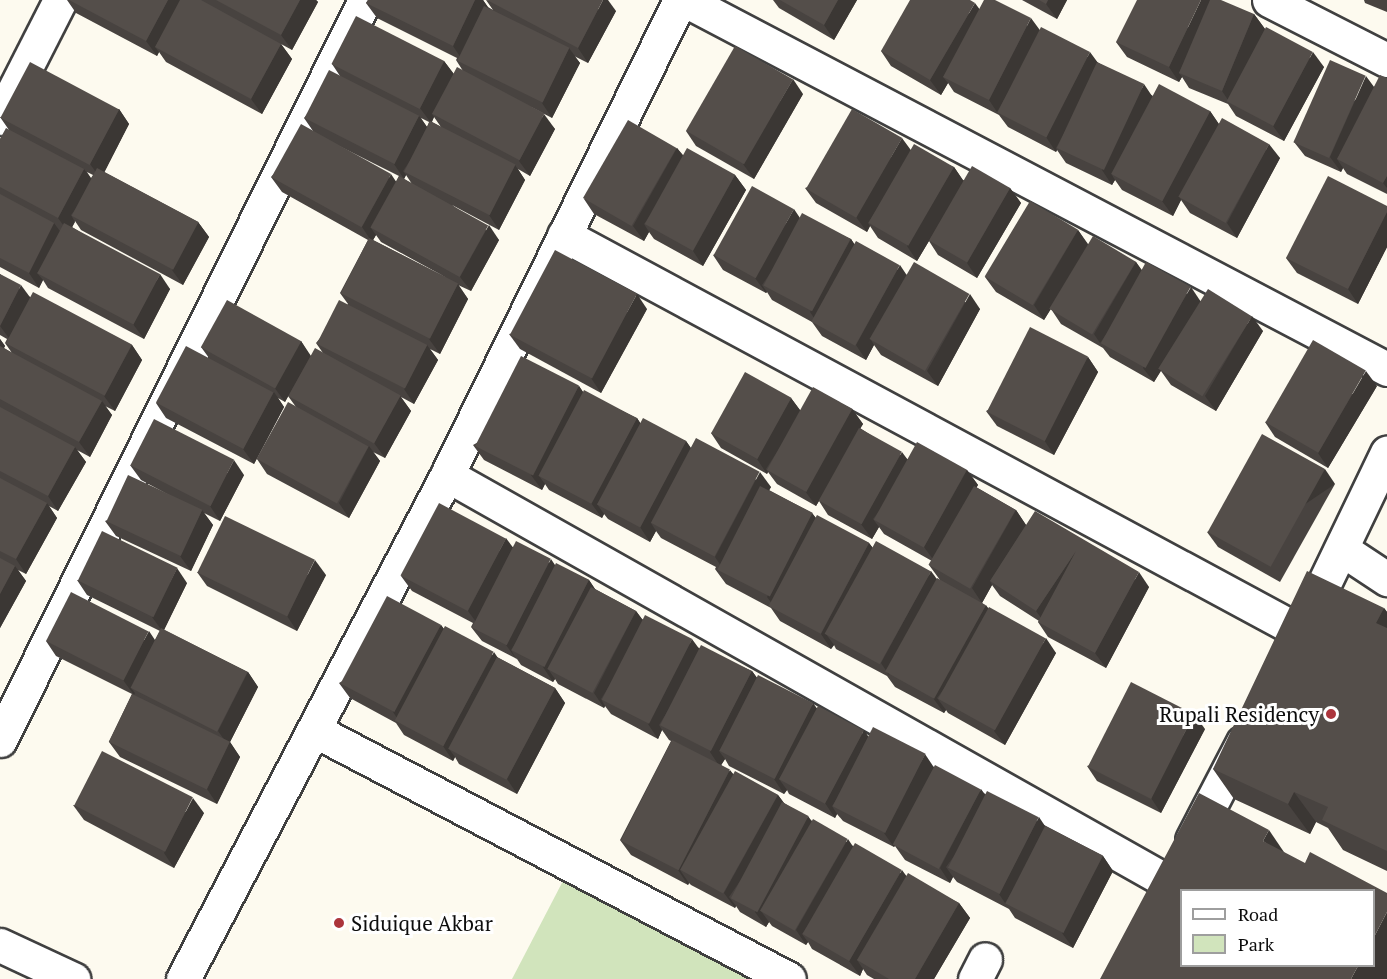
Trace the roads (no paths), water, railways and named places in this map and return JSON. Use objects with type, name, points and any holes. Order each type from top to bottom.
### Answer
[{"type":"street","points":[[0,118],[60,0]]},
{"type":"street","points":[[0,740],[365,0]]},
{"type":"street","points":[[183,979],[447,475],[680,0]]},
{"type":"street","points":[[685,0],[1387,369]]},
{"type":"street","points":[[1269,0],[1387,60]]},
{"type":"street","points":[[564,235],[1301,632]]},
{"type":"street","points":[[1284,663],[1343,550],[1387,453]]},
{"type":"street","points":[[447,475],[1170,883]]},
{"type":"street","points":[[1343,550],[1387,579]]},
{"type":"street","points":[[1155,912],[1257,715]]},
{"type":"street","points":[[314,730],[789,979]]},
{"type":"street","points":[[0,945],[73,979]]},
{"type":"place","name":"Rupali Residency","points":[[1331,714]]},
{"type":"place","name":"Siduique Akbar","points":[[339,923]]}]
